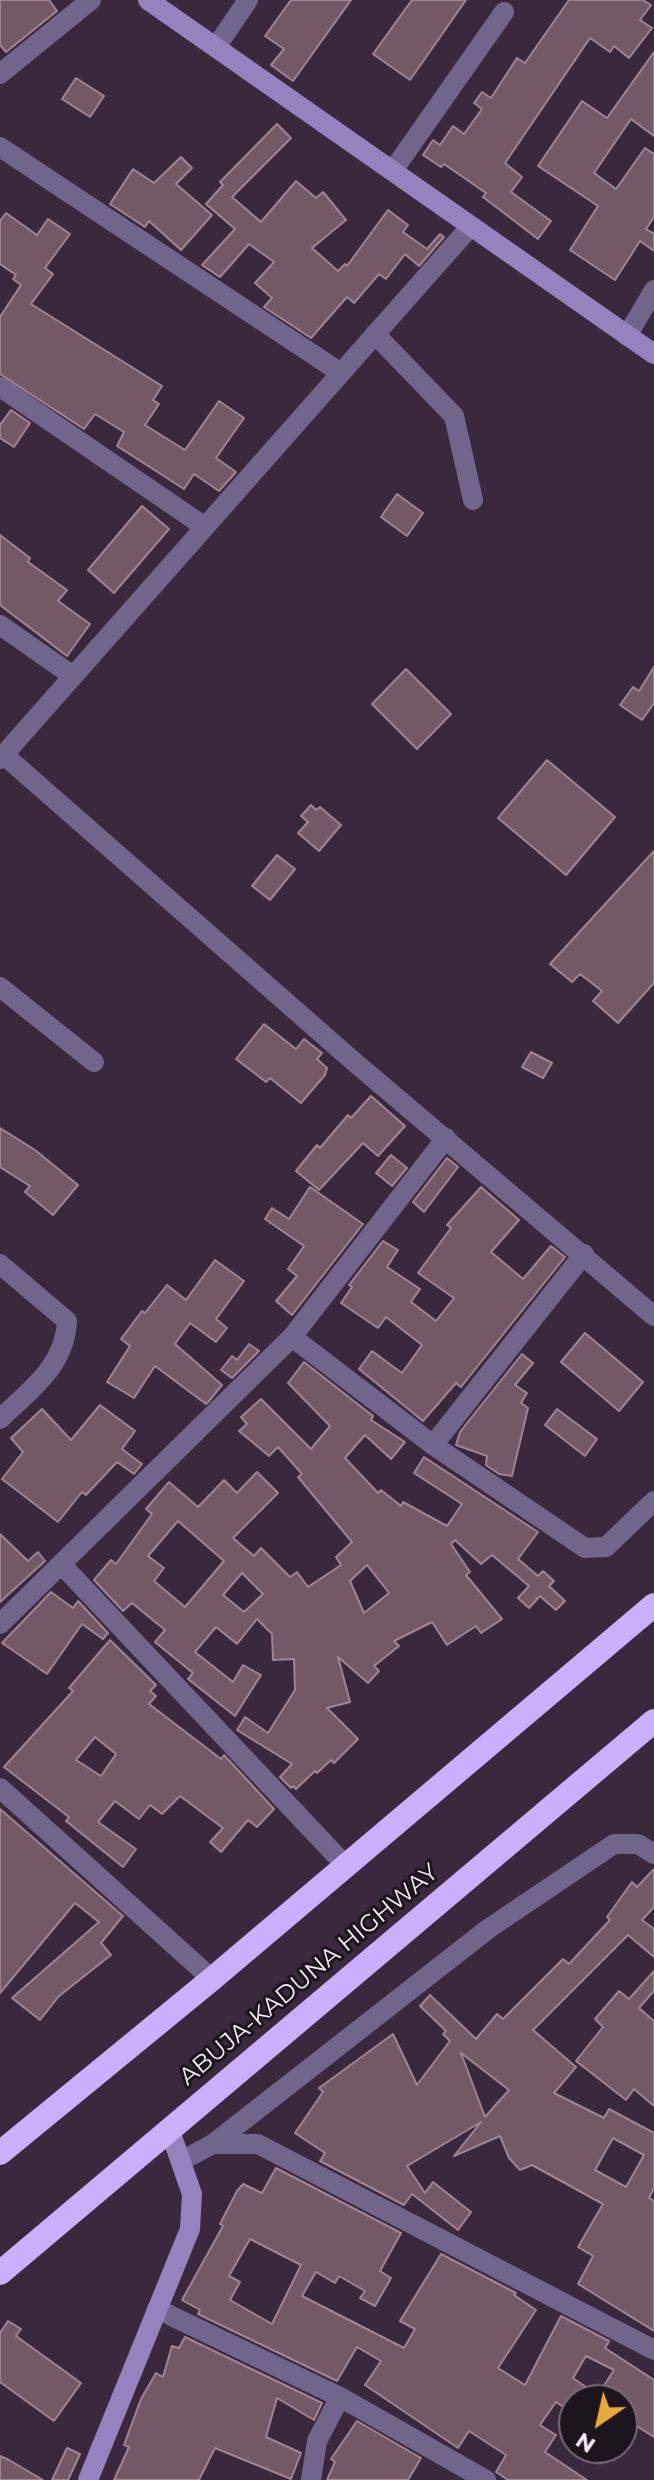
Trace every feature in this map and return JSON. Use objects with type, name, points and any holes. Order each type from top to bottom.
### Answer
[{"type":"highway","points":[[0,2153],[212,1979],[654,1605]]},
{"type":"highway","name":"ABUJA-KADUNA HIGHWAY","points":[[0,2273],[654,1721]]},
{"type":"street","points":[[0,74],[91,0]]},
{"type":"street","points":[[148,0],[394,169],[470,227],[654,354]]},
{"type":"street","points":[[216,47],[248,0]]},
{"type":"street","points":[[394,169],[504,12]]},
{"type":"street","points":[[0,147],[341,373]]},
{"type":"street","points":[[470,227],[2,757],[654,1316]]},
{"type":"street","points":[[627,336],[654,290]]},
{"type":"street","points":[[375,334],[454,416],[473,500]]},
{"type":"street","points":[[0,387],[205,527]]},
{"type":"street","points":[[0,625],[73,676]]},
{"type":"street","points":[[0,987],[94,1062]]},
{"type":"street","points":[[0,1624],[292,1337],[446,1138]]},
{"type":"street","points":[[433,1445],[584,1254]]},
{"type":"street","points":[[0,1264],[67,1321],[66,1343],[53,1368],[0,1419]]},
{"type":"street","points":[[292,1337],[433,1445],[585,1548],[606,1547],[654,1501]]},
{"type":"street","points":[[62,1565],[346,1866]]},
{"type":"street","points":[[0,1788],[212,1979]]},
{"type":"street","points":[[181,2161],[213,2144],[488,1929],[614,1844],[638,1844],[654,1854]]},
{"type":"street","points":[[88,2480],[190,2229],[192,2194],[170,2131]]},
{"type":"street","points":[[213,2144],[258,2144],[654,2350]]},
{"type":"street","points":[[157,2309],[340,2397],[486,2480]]},
{"type":"street","points":[[311,2480],[317,2441],[340,2397]]},
{"type":"building","points":[[0,0],[49,0],[57,11],[6,52],[0,45]]},
{"type":"building","points":[[291,0],[351,0],[293,81],[271,65],[284,49],[265,36]]},
{"type":"building","points":[[412,0],[466,0],[410,80],[373,54]]},
{"type":"building","points":[[569,0],[643,0],[651,5],[640,20],[652,28],[629,58],[614,46],[610,52],[590,38],[505,163],[522,177],[511,192],[551,221],[538,239],[483,197],[486,193],[444,164],[441,167],[423,155],[433,140],[440,145],[453,126],[464,134],[482,109],[474,103],[482,92],[491,98],[517,58],[525,63]]},
{"type":"building","points":[[654,52],[654,136],[631,119],[594,173],[616,189],[645,148],[654,154],[654,217],[646,229],[654,234],[654,251],[640,241],[615,280],[570,250],[598,206],[538,166],[582,101],[607,118]]},
{"type":"building","points":[[76,78],[104,96],[90,117],[62,99]]},
{"type":"building","points":[[277,124],[291,138],[232,197],[261,222],[296,181],[316,198],[323,192],[346,220],[312,248],[338,271],[345,264],[347,266],[388,210],[408,225],[403,232],[427,249],[440,234],[444,237],[419,266],[405,254],[386,279],[379,274],[354,303],[347,297],[311,338],[264,307],[272,298],[255,283],[274,262],[249,244],[220,277],[202,265],[235,229],[206,204],[223,185],[220,182]]},
{"type":"building","points":[[181,157],[192,168],[176,184],[212,215],[181,250],[149,221],[145,227],[110,204],[133,169],[154,183]]},
{"type":"building","points":[[6,213],[37,235],[48,219],[70,234],[45,268],[53,274],[31,304],[162,386],[153,400],[159,404],[145,425],[185,450],[219,401],[244,418],[216,458],[236,472],[219,491],[194,474],[184,489],[117,446],[124,432],[95,414],[84,429],[0,374],[0,317],[21,285],[13,279],[16,275],[0,264],[0,221]]},
{"type":"building","points":[[11,410],[30,423],[14,447],[0,438],[0,425]]},
{"type":"building","points":[[397,494],[423,513],[407,536],[381,517]]},
{"type":"building","points":[[142,506],[169,529],[114,593],[88,570]]},
{"type":"building","points":[[0,535],[30,558],[28,562],[67,590],[58,601],[90,624],[67,656],[0,605]]},
{"type":"building","points":[[654,667],[654,703],[642,720],[620,705],[633,687],[639,691]]},
{"type":"building","points":[[406,669],[451,714],[417,749],[372,704]]},
{"type":"building","points":[[547,760],[615,817],[566,875],[498,818]]},
{"type":"building","points":[[311,805],[316,810],[320,807],[341,825],[319,851],[298,833],[308,822],[301,816]]},
{"type":"building","points":[[654,851],[654,983],[618,1023],[593,1001],[602,991],[580,974],[572,982],[550,964]]},
{"type":"building","points":[[277,855],[295,869],[270,900],[252,886]]},
{"type":"building","points":[[264,1024],[296,1049],[304,1039],[322,1053],[317,1059],[327,1068],[325,1075],[301,1103],[270,1078],[266,1082],[236,1059]]},
{"type":"building","points":[[531,1052],[552,1063],[543,1078],[522,1067]]},
{"type":"building","points":[[371,1096],[405,1126],[378,1156],[363,1143],[319,1190],[296,1171],[317,1145],[320,1148],[348,1115],[351,1118]]},
{"type":"building","points":[[0,1128],[35,1150],[78,1185],[53,1215],[25,1192],[30,1186],[0,1167]]},
{"type":"building","points":[[391,1155],[407,1168],[392,1186],[376,1173]]},
{"type":"building","points":[[447,1158],[458,1167],[424,1212],[413,1202]]},
{"type":"building","points":[[310,1187],[363,1224],[292,1315],[276,1301],[297,1276],[288,1269],[304,1246],[265,1219],[272,1208],[289,1219]]},
{"type":"building","points":[[481,1187],[519,1220],[491,1252],[523,1279],[551,1246],[565,1257],[461,1387],[456,1383],[423,1421],[359,1369],[372,1351],[402,1373],[422,1345],[386,1317],[378,1328],[341,1303],[352,1287],[349,1285],[383,1241],[398,1250],[387,1267],[420,1289],[411,1302],[436,1321],[454,1298],[418,1273],[451,1228],[447,1225]]},
{"type":"building","points":[[215,1260],[244,1281],[216,1319],[227,1328],[216,1342],[190,1323],[175,1344],[222,1385],[209,1401],[206,1404],[155,1366],[134,1398],[107,1382],[130,1346],[121,1339],[142,1311],[145,1313],[167,1285],[186,1300]]},
{"type":"building","points":[[585,1333],[643,1382],[619,1411],[561,1362]]},
{"type":"building","points":[[249,1344],[259,1351],[232,1378],[221,1370],[232,1356],[237,1360]]},
{"type":"building","points":[[522,1354],[533,1363],[515,1385],[527,1393],[521,1403],[528,1408],[512,1476],[499,1474],[486,1465],[487,1456],[456,1445],[460,1432]]},
{"type":"building","points":[[304,1362],[373,1416],[371,1420],[405,1442],[391,1459],[365,1435],[345,1458],[378,1493],[381,1490],[401,1506],[403,1502],[447,1526],[462,1504],[414,1473],[424,1457],[538,1532],[518,1559],[538,1576],[543,1571],[554,1581],[549,1586],[565,1601],[556,1610],[540,1596],[529,1608],[518,1598],[529,1586],[492,1555],[481,1564],[455,1540],[451,1544],[470,1572],[466,1575],[502,1619],[481,1633],[476,1626],[447,1645],[432,1622],[394,1641],[399,1646],[374,1666],[379,1671],[368,1683],[338,1657],[350,1702],[327,1708],[358,1739],[334,1763],[331,1760],[296,1789],[280,1777],[292,1764],[237,1730],[245,1717],[268,1733],[295,1690],[294,1659],[273,1660],[272,1634],[257,1619],[237,1644],[216,1627],[195,1652],[233,1682],[243,1665],[261,1675],[235,1716],[188,1679],[193,1673],[155,1642],[165,1630],[132,1603],[123,1611],[94,1580],[111,1560],[116,1564],[152,1514],[146,1509],[169,1482],[198,1507],[224,1480],[237,1493],[257,1472],[278,1493],[233,1538],[254,1556],[261,1548],[290,1577],[297,1572],[308,1587],[341,1565],[336,1557],[352,1542],[298,1477],[302,1474],[278,1447],[269,1456],[239,1431],[247,1424],[241,1417],[261,1399],[311,1449],[330,1426],[288,1383]],"holes":[[[178,1521],[224,1561],[185,1607],[154,1581],[164,1568],[148,1556]],[[367,1565],[389,1593],[364,1613],[350,1581]],[[242,1573],[263,1594],[244,1612],[223,1595]]]},
{"type":"building","points":[[100,1405],[135,1431],[122,1449],[142,1464],[134,1474],[117,1462],[86,1495],[82,1492],[58,1522],[2,1479],[23,1452],[11,1438],[42,1409],[71,1440]]},
{"type":"building","points":[[557,1409],[597,1439],[585,1456],[545,1425]]},
{"type":"building","points":[[0,1534],[28,1561],[38,1552],[45,1561],[0,1602]]},
{"type":"building","points":[[51,1592],[73,1608],[78,1601],[108,1633],[103,1639],[82,1624],[47,1674],[2,1643]]},
{"type":"building","points":[[110,1640],[156,1685],[150,1691],[156,1696],[149,1704],[221,1759],[224,1755],[274,1809],[257,1827],[248,1820],[221,1852],[210,1842],[223,1828],[180,1796],[162,1814],[150,1805],[139,1819],[115,1801],[98,1822],[136,1849],[123,1867],[66,1821],[69,1817],[4,1767],[73,1691],[69,1688]],"holes":[[[95,1737],[116,1754],[101,1776],[76,1760]]]},
{"type":"building","points":[[0,1809],[123,1916],[101,1943],[111,1955],[59,1996],[40,2020],[12,1998],[99,1922],[75,1903],[0,1993]]},
{"type":"building","points":[[654,1869],[654,1907],[642,1920],[654,1929],[654,1957],[628,1935],[533,2030],[576,2067],[554,2093],[604,2118],[609,2109],[654,2133],[654,2188],[649,2198],[654,2201],[654,2331],[578,2284],[593,2256],[578,2247],[603,2204],[532,2165],[520,2170],[509,2158],[500,2136],[454,2156],[481,2122],[407,2166],[425,2193],[433,2182],[471,2212],[458,2230],[412,2194],[404,2205],[320,2161],[325,2153],[295,2133],[323,2092],[319,2088],[393,2034],[417,2085],[450,2041],[443,2034],[446,2031],[420,2006],[430,1995],[476,2039],[497,2014],[503,2019],[563,1959],[569,1964],[610,1920],[607,1917],[632,1882],[637,1887]],"holes":[[[461,2053],[509,2090],[485,2117]],[[613,2138],[644,2155],[626,2187],[595,2170]]]},
{"type":"building","points":[[654,1971],[654,1991],[639,2008],[654,2021],[654,2106],[634,2089],[626,2100],[576,2061],[603,2027],[595,2019],[619,1991],[629,1999]]},
{"type":"building","points":[[276,2168],[401,2233],[380,2271],[391,2278],[375,2306],[360,2298],[365,2291],[339,2276],[335,2283],[316,2272],[302,2296],[404,2348],[415,2329],[400,2321],[441,2254],[516,2293],[514,2295],[536,2310],[498,2368],[525,2385],[561,2316],[609,2341],[605,2348],[654,2380],[654,2437],[638,2427],[638,2384],[605,2384],[614,2370],[586,2356],[573,2378],[582,2384],[558,2384],[558,2403],[540,2425],[556,2435],[545,2452],[558,2461],[558,2464],[563,2464],[587,2480],[508,2480],[496,2472],[506,2455],[469,2431],[458,2448],[365,2385],[381,2361],[357,2347],[337,2381],[198,2314],[200,2310],[182,2300],[243,2184],[262,2193]],"holes":[[[250,2239],[301,2265],[272,2324],[230,2300],[240,2282],[229,2276]]]},
{"type":"building","points":[[8,2321],[21,2329],[16,2336],[81,2383],[54,2421],[0,2382],[0,2333]]},
{"type":"building","points":[[185,2337],[322,2403],[314,2420],[277,2398],[266,2437],[301,2453],[291,2479],[215,2448],[199,2480],[114,2480],[129,2447],[124,2445],[141,2399],[156,2373],[163,2377],[172,2346],[179,2348]]},
{"type":"building","points":[[357,2421],[421,2458],[408,2480],[327,2480],[335,2462],[331,2459]]},
{"type":"building","points":[[67,2448],[80,2454],[68,2480],[52,2480]]},
{"type":"building","points":[[0,2456],[9,2460],[43,2480],[0,2480]]}]
